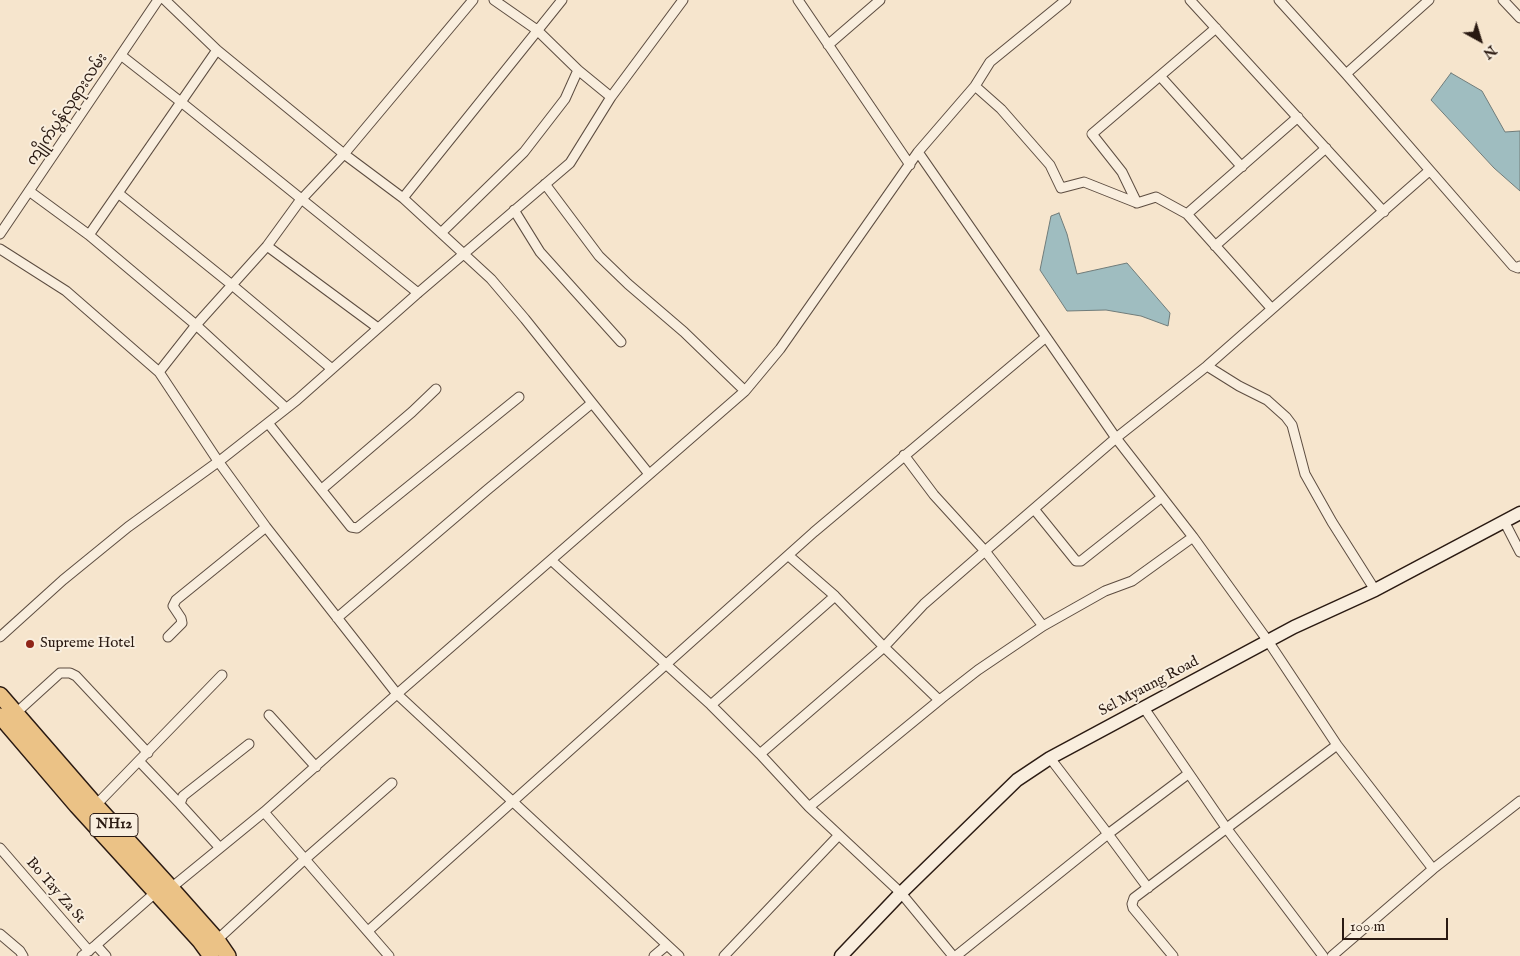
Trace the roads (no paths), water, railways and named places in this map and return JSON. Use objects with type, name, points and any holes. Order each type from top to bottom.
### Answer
[{"type":"highway","name":"NH12","points":[[0,695],[96,806],[217,940],[228,956]]},
{"type":"highway","name":"NH12","points":[[0,716],[155,893],[200,941],[211,956]]},
{"type":"main road","name":"Sel Myaung Road","points":[[841,956],[901,892],[1017,780],[1050,758],[1294,627],[1375,590],[1520,513]]},
{"type":"street","name":"ကျိုက်ပွန်လုရားလမ်း","points":[[0,234],[122,56],[158,0]]},
{"type":"street","points":[[165,0],[217,50],[344,154],[403,198],[491,279],[649,474]]},
{"type":"street","points":[[159,372],[196,325],[267,246],[301,199],[344,154],[473,0]]},
{"type":"street","points":[[494,0],[537,30],[578,70],[611,97]]},
{"type":"street","points":[[403,198],[562,0]]},
{"type":"street","points":[[0,637],[63,580],[128,527],[268,423],[570,163],[611,97],[683,0]]},
{"type":"street","points":[[828,45],[880,0]]},
{"type":"street","points":[[89,951],[155,893],[171,888],[264,812],[745,390],[780,349],[918,152],[975,86],[990,62],[1066,0]]},
{"type":"street","points":[[1190,0],[1384,212]]},
{"type":"street","points":[[1279,0],[1513,266],[1518,268],[1520,266]]},
{"type":"street","points":[[1346,74],[1429,0]]},
{"type":"street","points":[[1503,0],[1520,18]]},
{"type":"street","points":[[800,1],[910,165]]},
{"type":"street","points":[[1137,204],[1122,172],[1092,134],[1216,28]]},
{"type":"street","points":[[89,235],[217,50]]},
{"type":"street","points":[[122,56],[418,294]]},
{"type":"street","points":[[441,233],[524,152],[565,99],[578,70]]},
{"type":"street","points":[[1160,76],[1242,167]]},
{"type":"street","points":[[975,86],[1001,109],[1050,165],[1061,188],[1084,182],[1137,204],[1156,197],[1187,214],[1272,309]]},
{"type":"street","points":[[1187,214],[1298,117]]},
{"type":"street","points":[[1215,246],[1326,148]]},
{"type":"street","points":[[918,152],[1116,438],[1193,537],[1268,641],[1337,745],[1433,869]]},
{"type":"street","points":[[760,754],[884,647],[924,604],[985,550],[1116,438],[1207,366],[1429,171]]},
{"type":"street","points":[[545,184],[599,256],[745,390]]},
{"type":"street","points":[[29,191],[89,235],[196,325],[286,408]]},
{"type":"street","points":[[118,193],[332,369]]},
{"type":"street","points":[[514,210],[540,252],[621,342]]},
{"type":"street","points":[[267,246],[378,328]]},
{"type":"street","points":[[0,249],[66,291],[159,372],[218,461],[266,527],[397,694],[679,956]]},
{"type":"street","points":[[368,931],[664,664],[789,556],[814,532],[1046,337]]},
{"type":"street","points":[[1207,366],[1266,400],[1286,417],[1294,430],[1305,474],[1332,522],[1375,590]]},
{"type":"street","points":[[322,490],[436,389]]},
{"type":"street","points":[[268,423],[351,527],[357,528],[519,397]]},
{"type":"street","points":[[337,618],[486,490],[592,403]]},
{"type":"street","points":[[904,455],[934,495],[985,550],[1042,626]]},
{"type":"street","points":[[1034,509],[1076,561],[1081,561],[1162,497]]},
{"type":"street","points":[[1504,521],[1520,552]]},
{"type":"street","points":[[168,637],[182,623],[173,606],[176,600],[266,527]]},
{"type":"street","points":[[810,807],[978,670],[1042,626],[1105,591],[1132,581],[1193,537]]},
{"type":"street","points":[[789,556],[835,596],[939,700]]},
{"type":"street","points":[[551,560],[711,705],[810,807],[901,892],[955,956],[1108,834],[1188,774]]},
{"type":"street","points":[[711,705],[835,596]]},
{"type":"street","points":[[16,713],[60,673],[70,673],[76,676],[148,753]]},
{"type":"street","points":[[96,806],[222,675]]},
{"type":"street","points":[[1144,708],[1227,829],[1323,956]]},
{"type":"street","points":[[269,715],[316,767]]},
{"type":"street","points":[[180,804],[183,796],[248,744]]},
{"type":"street","points":[[1173,956],[1133,908],[1134,898],[1337,745]]},
{"type":"street","points":[[1050,758],[1148,888]]},
{"type":"street","points":[[139,761],[220,848]]},
{"type":"street","points":[[217,940],[392,783]]},
{"type":"street","points":[[1332,956],[1433,869],[1520,801]]},
{"type":"street","points":[[264,812],[389,956]]},
{"type":"street","points":[[724,956],[839,835]]},
{"type":"street","name":"Bo Tay Za St","points":[[0,848],[89,951],[106,956]]},
{"type":"street","points":[[1,937],[20,951],[23,956]]},
{"type":"street","points":[[654,956],[667,945]]},
{"type":"water","points":[[1451,73],[1482,91],[1505,132],[1520,131],[1520,191],[1494,168],[1431,100]]},
{"type":"water","points":[[1059,213],[1067,234],[1077,274],[1127,263],[1170,313],[1168,326],[1141,316],[1106,310],[1067,311],[1040,270],[1051,216]]},
{"type":"place","name":"Supreme Hotel","points":[[30,644]]}]
